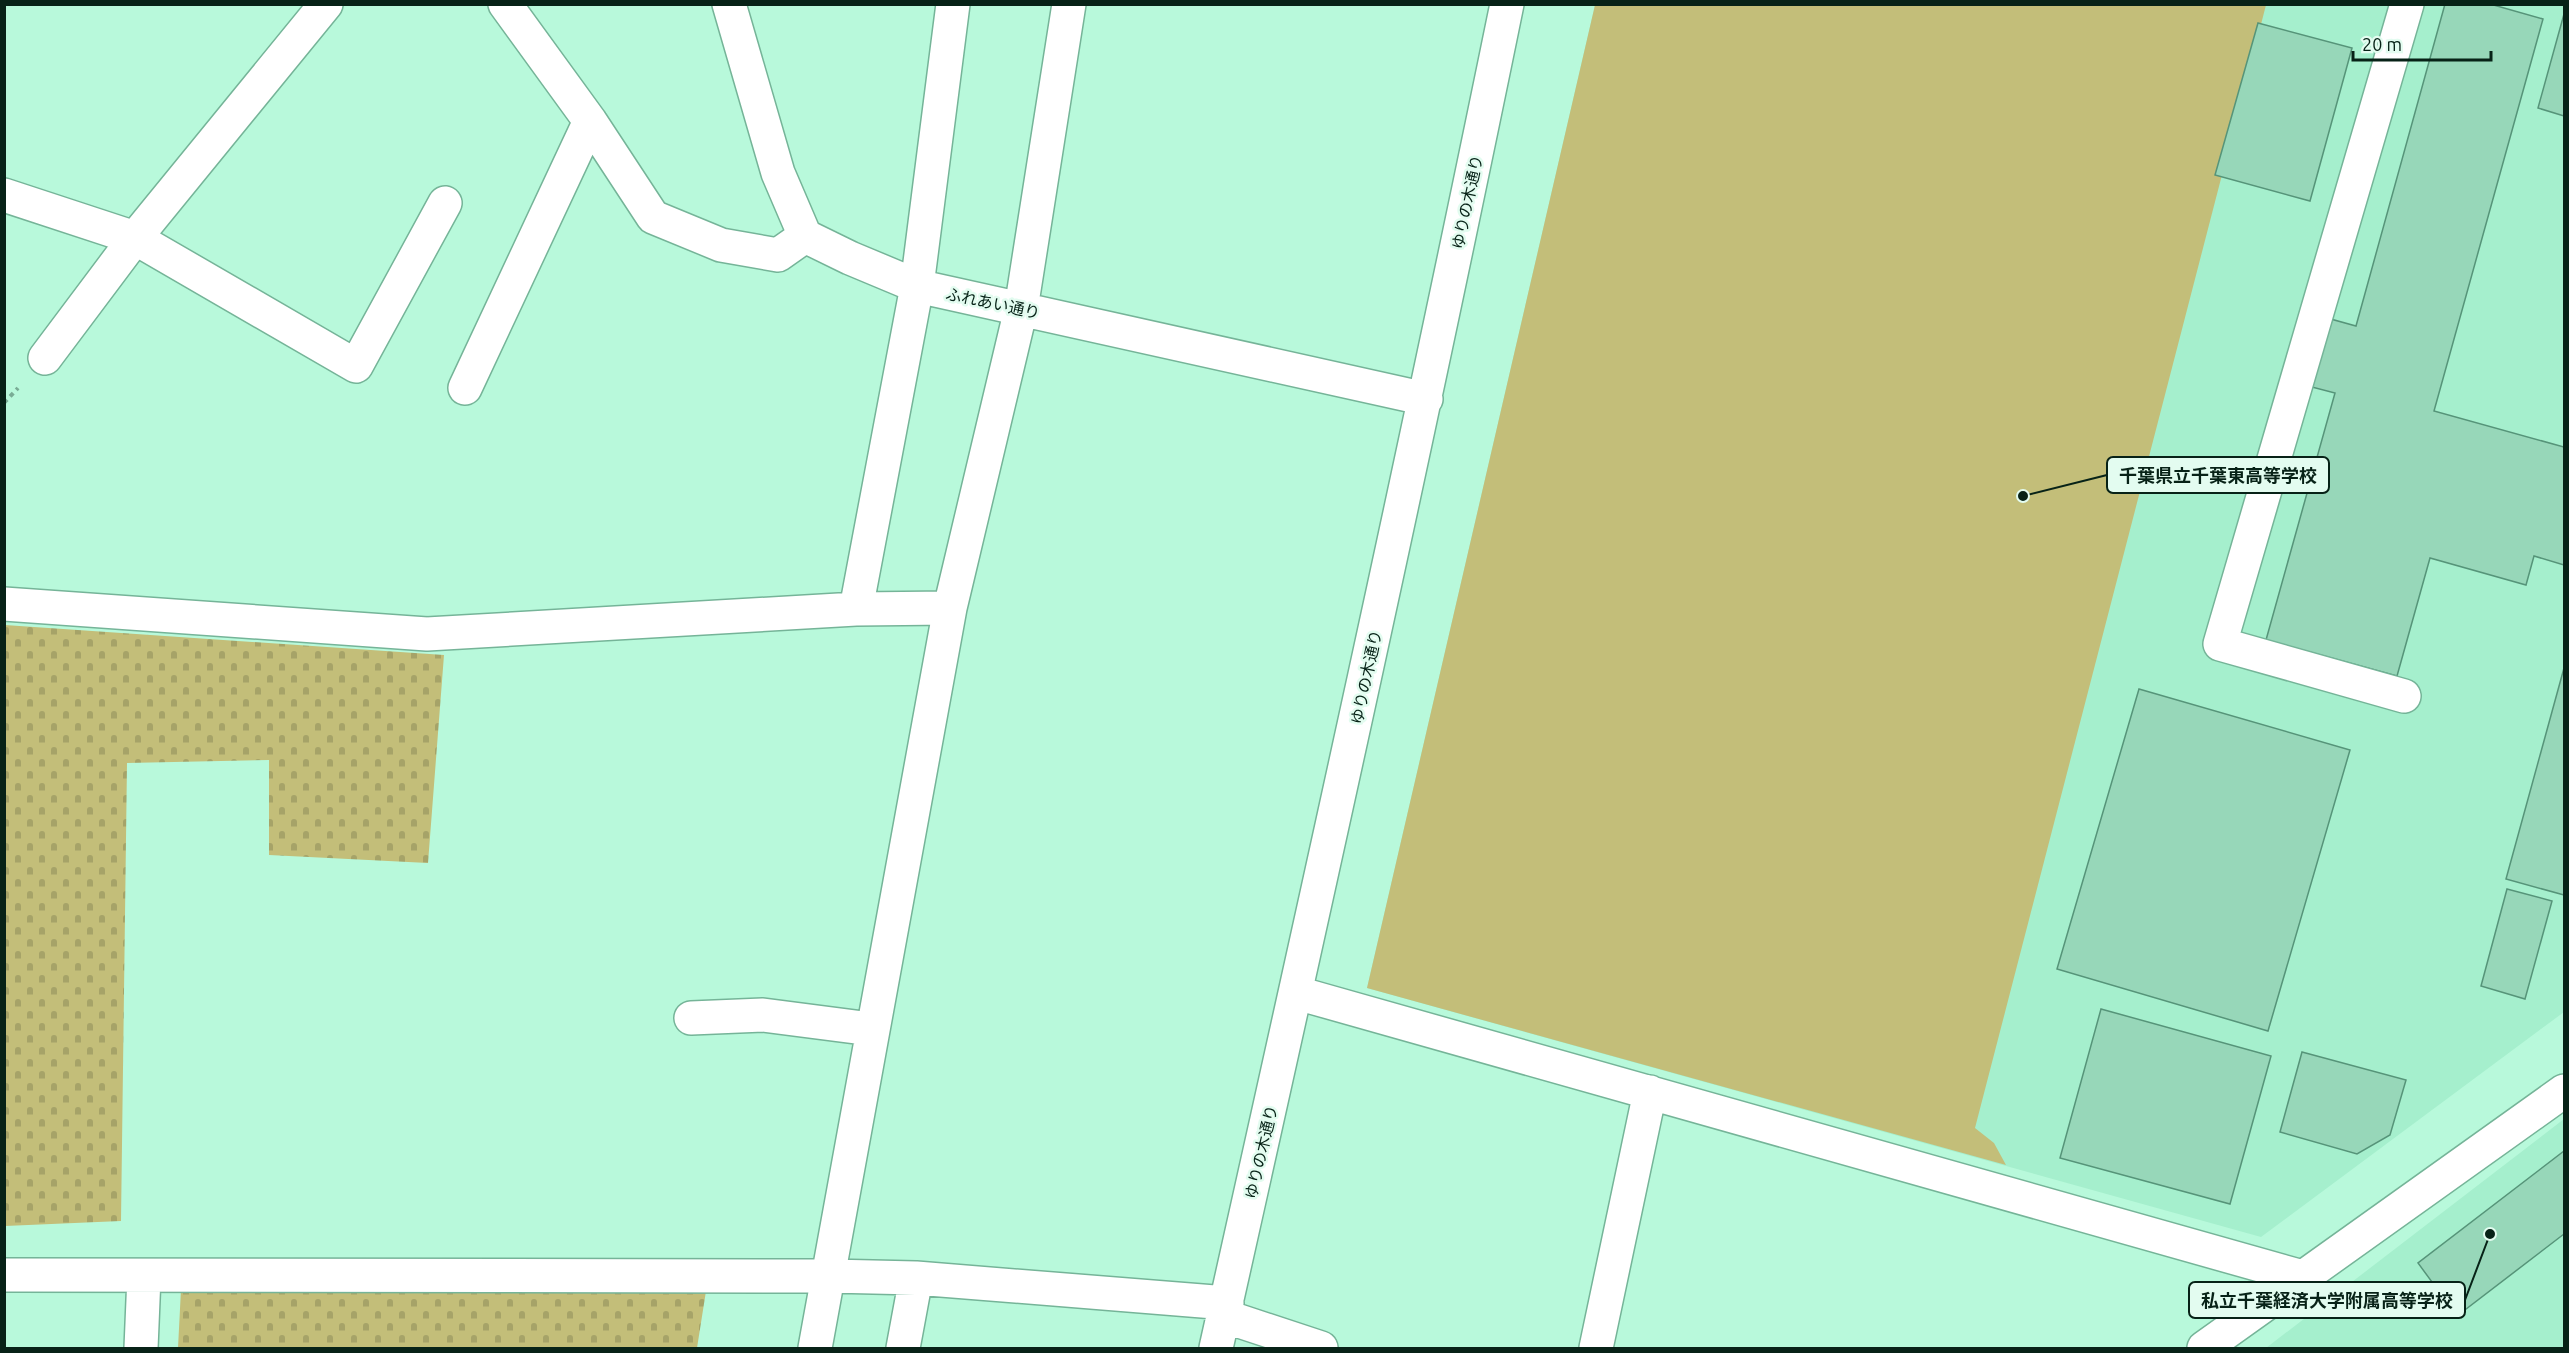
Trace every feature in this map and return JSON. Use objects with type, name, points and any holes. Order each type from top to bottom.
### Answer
[{"type":"street","points":[[45,358],[135,238],[326,4]]},
{"type":"street","points":[[505,4],[590,120],[653,217],[721,244],[778,255],[806,236],[778,172],[729,4]]},
{"type":"street","points":[[856,609],[916,286],[953,4]]},
{"type":"street","points":[[815,1348],[830,1276],[871,1029],[950,608],[1021,309],[1069,4]]},
{"type":"street","name":"ゆりの木通り","points":[[1216,1348],[1297,993],[1426,399],[1507,4]]},
{"type":"street","points":[[2404,696],[2220,644],[2407,4]]},
{"type":"street","points":[[465,388],[590,120]]},
{"type":"street","points":[[4,195],[135,238],[356,366],[445,203]]},
{"type":"street","name":"ふれあい通り","points":[[806,236],[850,258],[916,286],[1426,399]]},
{"type":"street","points":[[4,604],[428,634],[856,609],[950,608]]},
{"type":"street","points":[[1297,993],[2306,1278]]},
{"type":"street","points":[[692,1018],[763,1015],[871,1029]]},
{"type":"street","points":[[2204,1348],[2306,1278],[2565,1091]]},
{"type":"street","points":[[1596,1348],[1650,1092]]},
{"type":"street","points":[[4,1275],[916,1278],[1225,1310],[1321,1348]]},
{"type":"street","points":[[141,1348],[144,1276]]},
{"type":"street","points":[[903,1348],[916,1278]]},
{"type":"shaded area","points":[[1595,5],[2564,5],[2564,1012],[2261,1237],[1367,988]]},
{"type":"shaded area","points":[[2564,1119],[2564,1348],[2266,1348]]},
{"type":"green space","points":[[1595,5],[2266,5],[1975,1128],[1994,1143],[2006,1165],[1367,988]]},
{"type":"green space","points":[[5,625],[444,655],[428,863],[269,855],[269,760],[127,763],[121,1221],[5,1226]]},
{"type":"green space","points":[[181,1289],[706,1291],[697,1348],[178,1348]]},
{"type":"building","points":[[2445,4],[2490,4],[2543,19],[2434,411],[2564,447],[2564,565],[2534,556],[2526,585],[2430,558],[2397,676],[2266,640],[2335,393],[2308,386],[2327,318],[2356,326]]},
{"type":"building","points":[[2564,14],[2564,116],[2538,108]]},
{"type":"building","points":[[2258,23],[2352,48],[2310,201],[2215,175]]},
{"type":"building","points":[[2564,668],[2564,895],[2506,879]]},
{"type":"building","points":[[2139,689],[2350,750],[2268,1031],[2057,969]]},
{"type":"building","points":[[2507,889],[2552,901],[2525,999],[2481,986]]},
{"type":"building","points":[[2101,1009],[2271,1056],[2230,1204],[2060,1158]]},
{"type":"building","points":[[2302,1052],[2406,1080],[2390,1135],[2357,1154],[2280,1132]]},
{"type":"building","points":[[2564,1151],[2564,1234],[2457,1316],[2418,1263]]},
{"type":"place","name":"千葉県立千葉東高等学校","points":[[2023,496]]},
{"type":"place","name":"私立千葉経済大学附属高等学校","points":[[2490,1234]]}]
